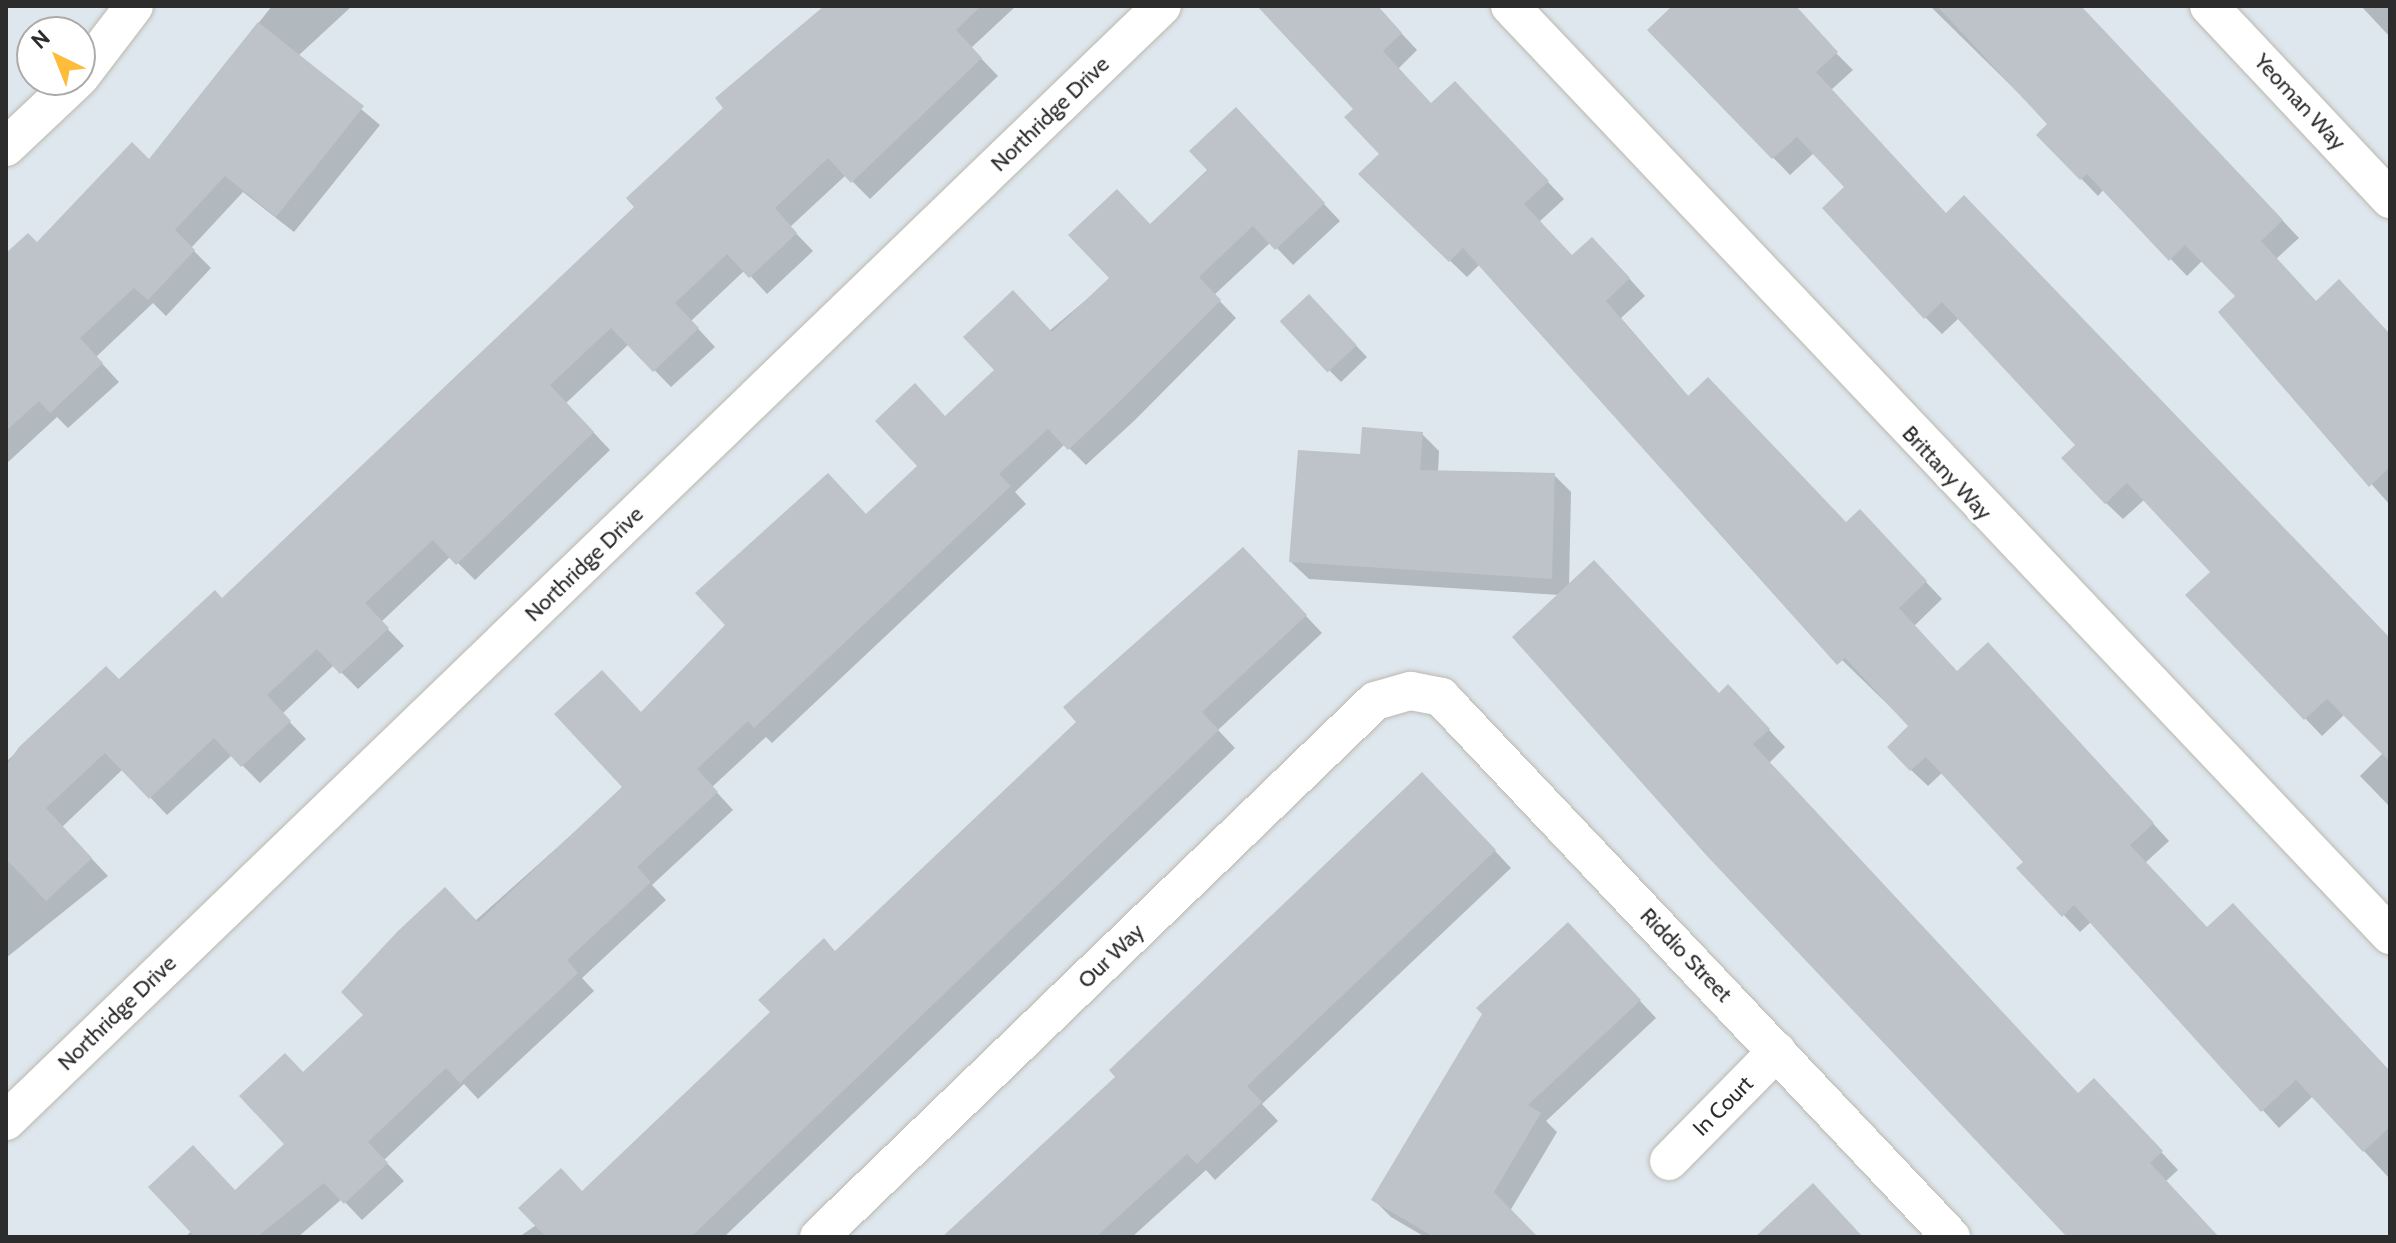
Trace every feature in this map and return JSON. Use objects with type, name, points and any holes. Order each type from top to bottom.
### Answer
[{"type":"street","points":[[96,56],[134,6]]},
{"type":"street","name":"Northridge Drive","points":[[6,1121],[1162,6]]},
{"type":"street","name":"Brittany Way","points":[[1510,6],[2390,935]]},
{"type":"street","name":"Yeoman Way","points":[[2209,6],[2390,199]]},
{"type":"street","points":[[6,147],[60,96]]},
{"type":"street","name":"Riddio Street","points":[[1411,691],[1441,697],[1951,1237]]},
{"type":"street","name":"Our Way","points":[[819,1237],[1375,701],[1411,691]]},
{"type":"street","name":"In Court","points":[[1669,1161],[1777,1051]]},
{"type":"building","points":[[824,6],[981,6],[956,30],[982,58],[851,183],[828,158],[775,208],[797,233],[749,278],[727,254],[675,303],[699,328],[653,372],[611,328],[550,385],[594,432],[456,565],[433,540],[365,603],[389,628],[340,674],[317,649],[267,695],[291,721],[241,767],[214,738],[149,799],[105,753],[46,808],[92,858],[46,901],[6,859],[6,766],[19,747],[106,666],[119,679],[215,590],[222,598],[634,207],[626,198],[723,108],[715,98]]},
{"type":"building","points":[[1257,6],[1378,6],[1402,33],[1383,51],[1431,103],[1455,81],[1549,181],[1524,204],[1572,255],[1592,237],[1630,278],[1606,301],[1688,396],[1708,377],[1846,522],[1860,509],[1927,581],[1899,608],[1957,671],[1988,642],[2154,823],[2130,845],[2207,927],[2233,903],[2390,1071],[2390,1127],[2363,1152],[2296,1080],[2261,1112],[2074,905],[2062,917],[2016,868],[2023,862],[1926,757],[1910,771],[1887,747],[1908,726],[1845,658],[1837,665],[1463,248],[1449,262],[1358,174],[1379,154],[1344,117],[1353,109]]},
{"type":"building","points":[[1672,6],[1796,6],[1838,52],[1816,72],[1946,213],[1964,195],[2390,638],[2390,762],[2327,699],[2304,720],[2185,595],[2210,572],[2127,483],[2105,504],[2061,458],[2075,445],[1942,302],[1924,319],[1822,208],[1844,187],[1797,137],[1772,159],[1647,30]]},
{"type":"building","points":[[1937,6],[2081,6],[2283,220],[2261,241],[2316,301],[2339,279],[2390,334],[2390,467],[2369,487],[2218,312],[2235,296],[2185,245],[2169,261],[2087,174],[2080,180],[2036,135],[2047,124]]},
{"type":"building","points":[[258,22],[364,106],[276,217],[225,176],[175,230],[195,250],[148,300],[134,288],[80,338],[103,363],[50,413],[39,401],[6,431],[6,253],[28,233],[37,242],[132,142],[149,159]]},
{"type":"building","points":[[1236,107],[1325,203],[1275,250],[1253,226],[1199,277],[1221,300],[1118,403],[1068,450],[1048,429],[999,474],[1011,486],[754,728],[748,721],[697,769],[718,792],[637,867],[651,882],[567,960],[578,973],[460,1083],[446,1068],[368,1142],[388,1163],[344,1204],[324,1183],[257,1237],[195,1237],[148,1187],[193,1145],[235,1190],[284,1144],[239,1096],[285,1053],[303,1072],[363,1015],[341,992],[398,931],[445,887],[478,922],[622,787],[554,714],[602,670],[641,712],[725,625],[695,593],[828,473],[866,514],[917,466],[875,421],[915,383],[945,416],[994,370],[963,337],[1013,290],[1052,332],[1109,278],[1068,235],[1117,189],[1150,224],[1207,170],[1189,151]]},
{"type":"building","points":[[1309,294],[1357,345],[1327,372],[1280,321]]},
{"type":"building","points":[[1362,427],[1423,432],[1420,470],[1555,473],[1552,579],[1289,562],[1298,450],[1360,454]]},
{"type":"building","points":[[1243,547],[1307,615],[1202,712],[1219,730],[691,1237],[546,1237],[518,1208],[561,1168],[582,1191],[770,1012],[758,1000],[824,938],[835,951],[1076,722],[1063,707]]},
{"type":"building","points":[[1594,560],[1719,693],[1728,684],[1770,729],[1753,744],[2078,1093],[2094,1078],[2163,1151],[2150,1163],[2219,1237],[2067,1237],[1707,856],[1512,637]]},
{"type":"building","points":[[1422,772],[1496,850],[1247,1086],[1262,1102],[1197,1164],[1187,1154],[1096,1237],[942,1237],[1115,1077],[1109,1070]]},
{"type":"building","points":[[1568,922],[1641,1000],[1528,1105],[1541,1113],[1494,1192],[1538,1237],[1434,1237],[1371,1200],[1482,1014],[1476,1008]]},
{"type":"building","points":[[1813,1183],[1863,1237],[1755,1237]]}]
